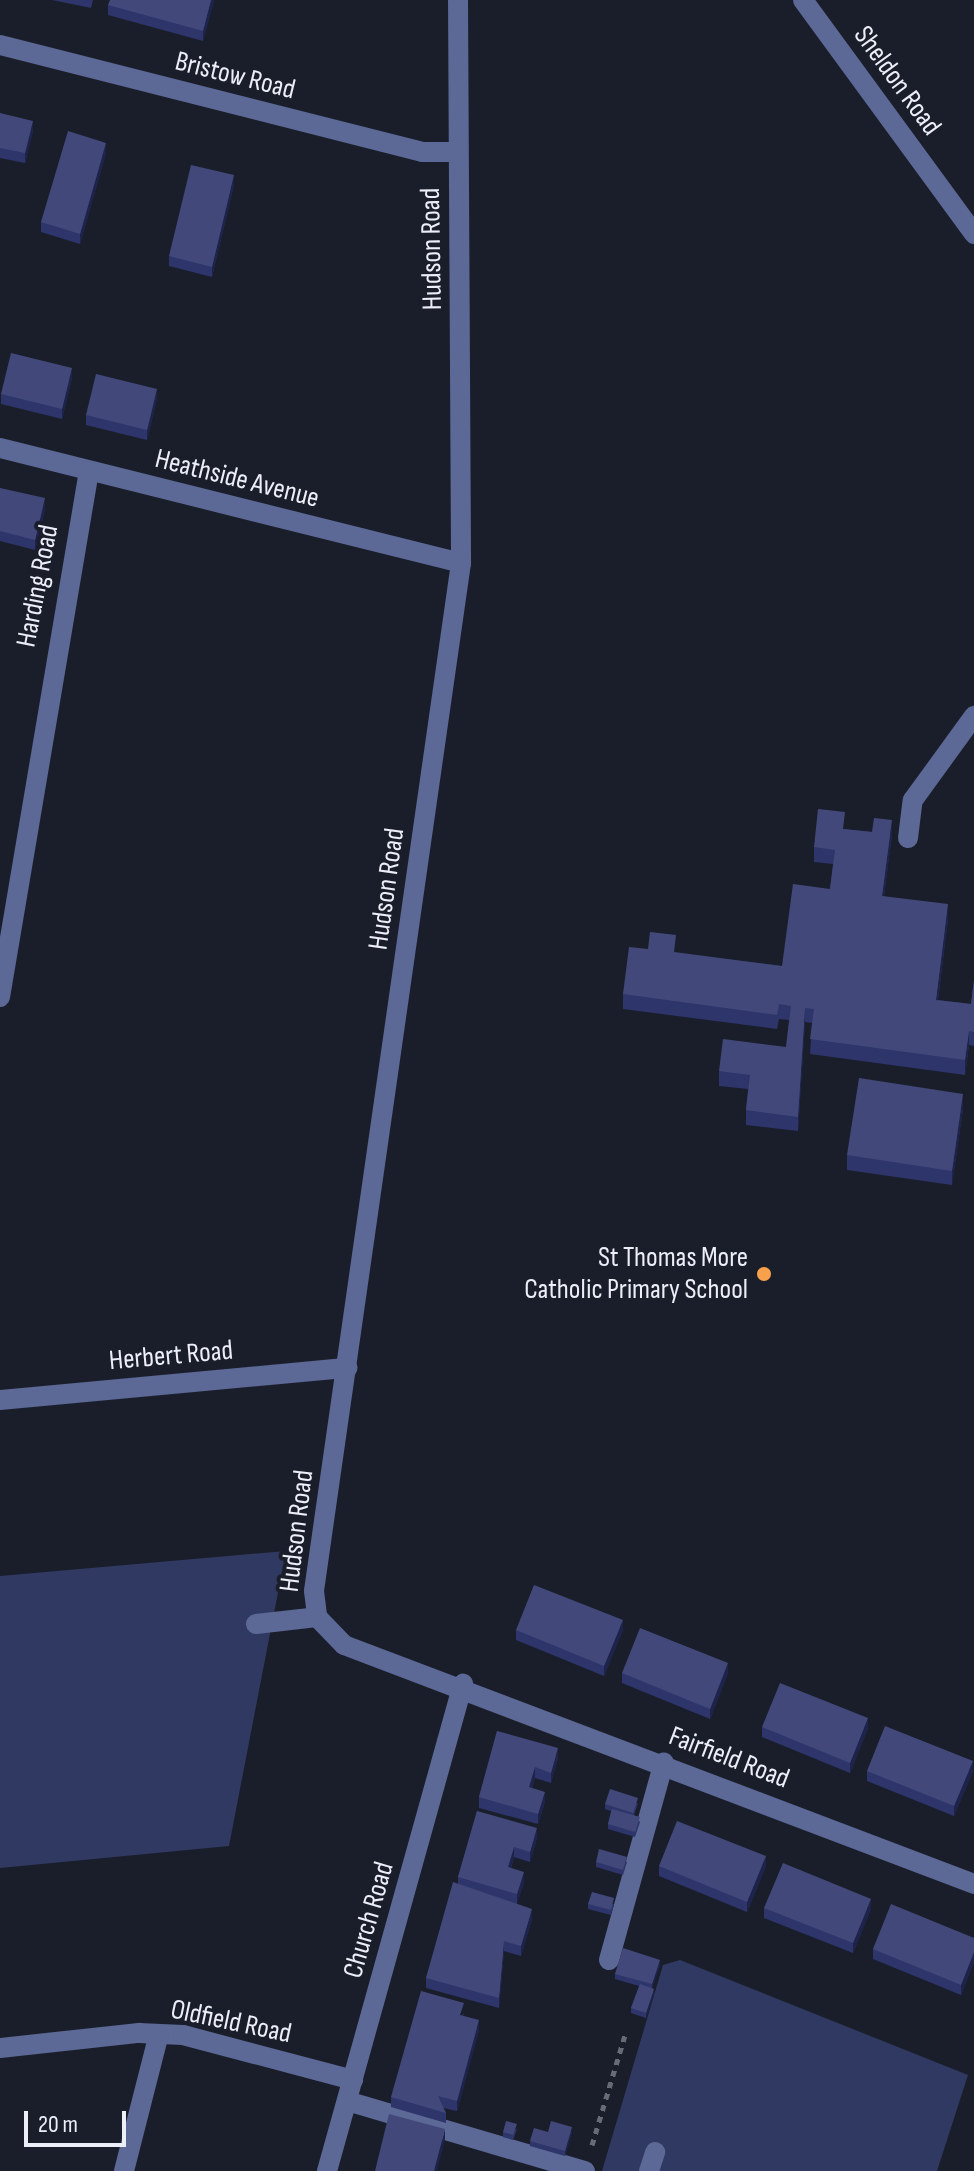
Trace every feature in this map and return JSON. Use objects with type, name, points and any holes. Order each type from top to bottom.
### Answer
[{"type":"street","name":"Hudson Road","points":[[458,0],[461,563],[314,1591],[317,1617],[344,1645],[463,1684]]},
{"type":"street","name":"Sheldon Road","points":[[803,0],[974,234]]},
{"type":"street","name":"Bristow Road","points":[[0,45],[422,152],[458,152]]},
{"type":"street","name":"Heathside Avenue","points":[[0,448],[461,563]]},
{"type":"street","name":"Harding Road","points":[[0,997],[89,471]]},
{"type":"street","points":[[908,838],[913,800],[974,716]]},
{"type":"street","name":"Herbert Road","points":[[0,1400],[348,1368]]},
{"type":"street","points":[[256,1624],[317,1617]]},
{"type":"street","name":"Fairfield Road","points":[[463,1684],[974,1884]]},
{"type":"street","name":"Church Road","points":[[327,2171],[463,1684]]},
{"type":"street","points":[[609,1960],[664,1762]]},
{"type":"street","points":[[124,2171],[159,2034]]},
{"type":"street","name":"Oldfield Road","points":[[0,2048],[159,2034],[353,2080]]},
{"type":"street","points":[[347,2101],[584,2171]]},
{"type":"path","points":[[584,2171],[626,2032]]},
{"type":"shaded area","points":[[286,1551],[229,1846],[0,1868],[0,1576]]},
{"type":"shaded area","points":[[680,1960],[968,2075],[937,2171],[602,2171],[663,1965]]},
{"type":"building","points":[[110,0],[211,0],[203,31],[108,5]]},
{"type":"building","points":[[0,113],[33,121],[25,153],[0,148]]},
{"type":"building","points":[[68,131],[106,143],[80,234],[41,222]]},
{"type":"building","points":[[191,165],[234,175],[212,267],[169,256]]},
{"type":"building","points":[[11,353],[72,368],[62,409],[1,394]]},
{"type":"building","points":[[96,374],[157,389],[147,430],[86,415]]},
{"type":"building","points":[[0,488],[45,498],[35,540],[0,531]]},
{"type":"building","points":[[818,809],[845,812],[843,829],[872,832],[874,818],[892,820],[882,896],[948,904],[936,1000],[971,1004],[974,980],[974,1032],[969,1031],[965,1060],[810,1039],[814,1009],[805,1008],[798,1117],[746,1110],[750,1075],[719,1071],[723,1039],[786,1047],[791,1006],[779,1004],[777,1015],[623,994],[629,947],[648,949],[650,932],[676,935],[674,952],[782,966],[793,884],[830,889],[835,850],[814,847]]},
{"type":"building","points":[[859,1078],[963,1094],[952,1171],[847,1155]]},
{"type":"building","points":[[534,1585],[623,1620],[604,1666],[516,1630]]},
{"type":"building","points":[[640,1628],[728,1663],[710,1709],[622,1673]]},
{"type":"building","points":[[780,1683],[868,1718],[850,1763],[762,1727]]},
{"type":"building","points":[[885,1726],[973,1761],[954,1806],[867,1771]]},
{"type":"building","points":[[497,1731],[558,1748],[551,1773],[535,1767],[529,1787],[545,1792],[538,1814],[479,1797]]},
{"type":"building","points":[[610,1789],[638,1798],[633,1813],[605,1804]]},
{"type":"building","points":[[612,1809],[640,1817],[635,1832],[608,1824]]},
{"type":"building","points":[[477,1811],[537,1828],[530,1852],[514,1847],[508,1867],[524,1872],[517,1894],[458,1877]]},
{"type":"building","points":[[677,1821],[766,1856],[747,1902],[659,1866]]},
{"type":"building","points":[[599,1849],[627,1857],[623,1870],[596,1862]]},
{"type":"building","points":[[783,1863],[871,1899],[853,1943],[764,1908]]},
{"type":"building","points":[[453,1882],[532,1909],[521,1946],[504,1941],[499,1998],[426,1978]]},
{"type":"building","points":[[592,1892],[614,1898],[611,1910],[588,1904]]},
{"type":"building","points":[[891,1904],[974,1938],[974,1952],[961,1985],[873,1949]]},
{"type":"building","points":[[623,1948],[660,1960],[652,1984],[615,1974]]},
{"type":"building","points":[[640,1984],[654,1989],[646,2013],[631,2008]]},
{"type":"building","points":[[421,1991],[464,2003],[460,2015],[479,2020],[457,2101],[438,2096],[446,2113],[391,2097]]},
{"type":"building","points":[[389,2114],[445,2129],[434,2171],[375,2171]]},
{"type":"building","points":[[506,2121],[517,2124],[513,2135],[503,2132]]},
{"type":"building","points":[[551,2121],[572,2127],[565,2151],[530,2141],[534,2128],[548,2132]]},
{"type":"place","name":"St Thomas More Catholic Primary School","points":[[764,1274]]}]
